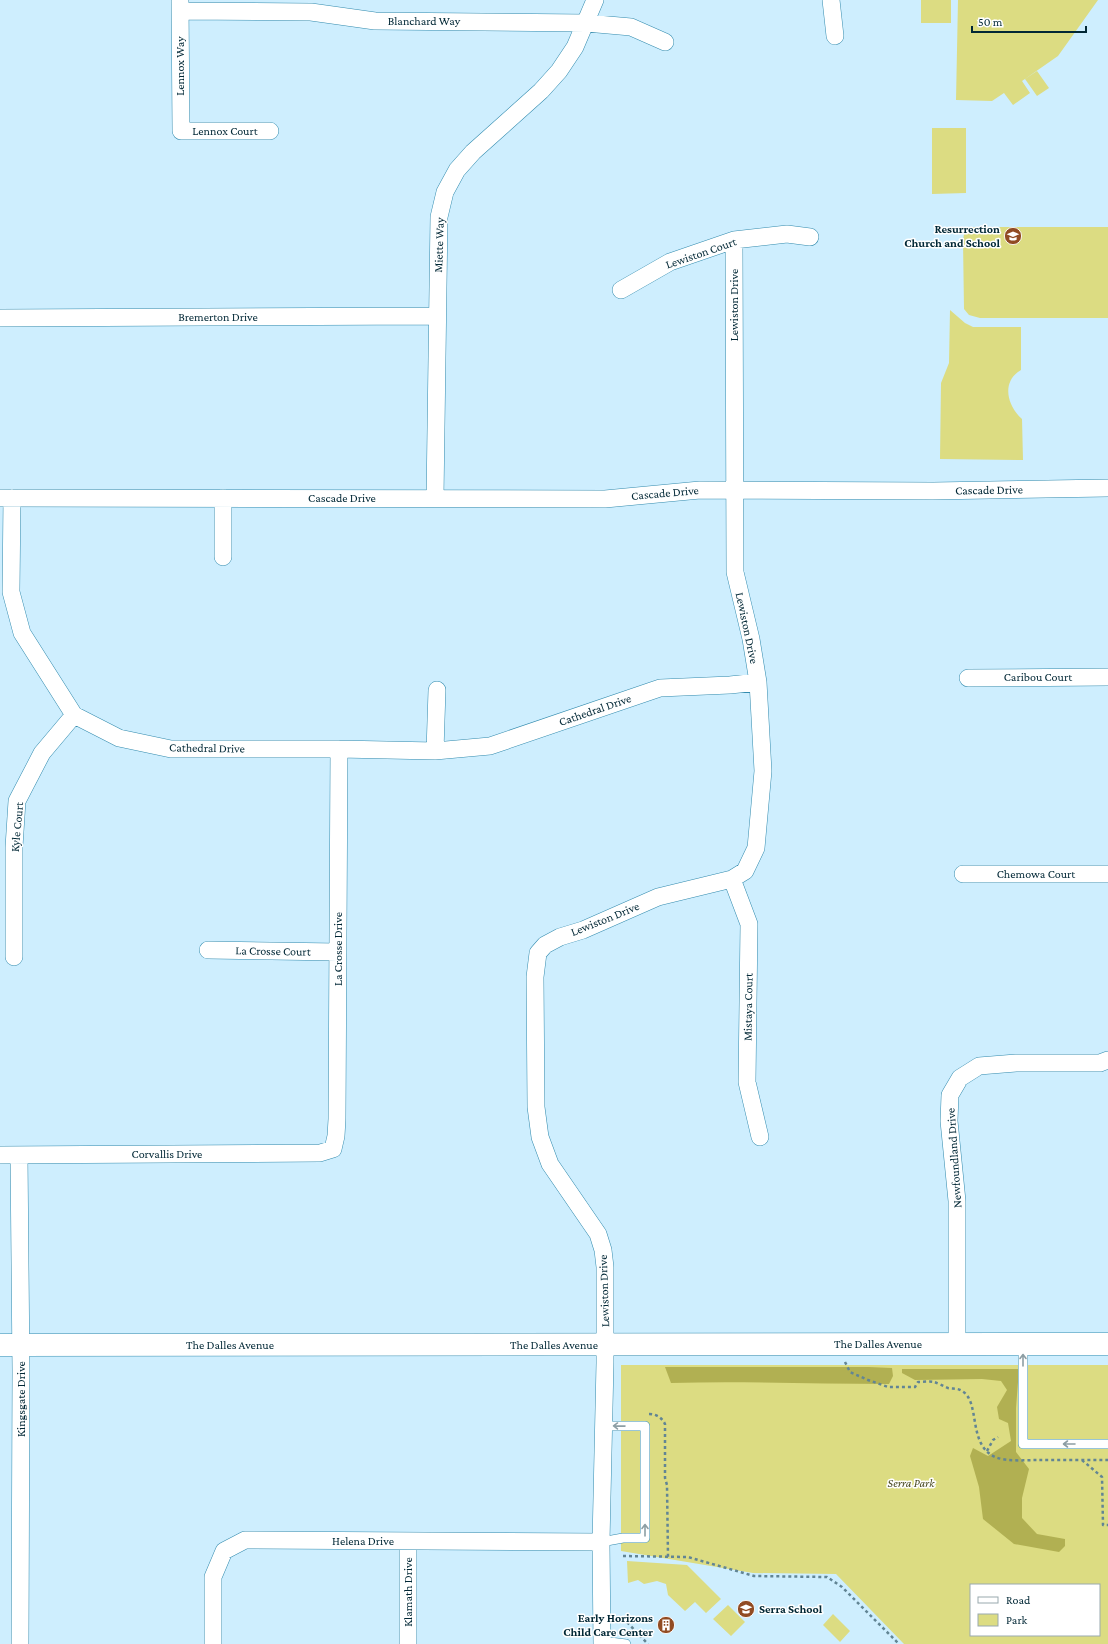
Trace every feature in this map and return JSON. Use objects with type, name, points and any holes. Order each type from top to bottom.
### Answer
[{"type":"street","name":"Miette Way","points":[[435,498],[439,217],[445,192],[456,170],[473,152],[541,91],[559,71],[575,47],[595,0]]},
{"type":"street","points":[[831,0],[835,36]]},
{"type":"street","name":"Blanchard Way","points":[[180,6],[311,12],[375,21],[586,23],[631,27],[665,42]]},
{"type":"street","name":"Lennox Way","points":[[180,6],[181,131]]},
{"type":"street","name":"Lennox Court","points":[[181,131],[270,131]]},
{"type":"street","name":"Lewiston Court","points":[[621,290],[670,262],[734,240],[787,234],[810,237]]},
{"type":"street","name":"Lewiston Drive","points":[[602,1643],[601,1542],[605,1267],[603,1250],[598,1234],[550,1164],[540,1137],[536,1107],[535,977],[538,953],[545,945],[560,937],[582,930],[658,897],[732,879],[745,871],[756,848],[763,770],[758,682],[751,639],[735,572],[734,240]]},
{"type":"street","name":"Bremerton Drive","points":[[0,318],[437,316]]},
{"type":"street","name":"Cascade Drive","points":[[6,498],[605,499],[700,490],[933,491],[1108,488]]},
{"type":"street","points":[[6,498],[11,592],[22,633],[74,715]]},
{"type":"street","points":[[223,498],[223,557]]},
{"type":"street","name":"Caribou Court","points":[[968,678],[1108,677]]},
{"type":"street","name":"Cathedral Drive","points":[[74,715],[119,738],[171,750],[339,749],[435,751],[490,746],[660,688],[730,685],[758,682]]},
{"type":"street","points":[[435,751],[437,690]]},
{"type":"street","name":"Kyle Court","points":[[14,957],[14,847],[17,801],[42,753],[74,715]]},
{"type":"street","name":"La Crosse Drive","points":[[333,1149],[336,1136],[337,1119],[339,749]]},
{"type":"street","name":"Chemowa Court","points":[[963,874],[1108,874]]},
{"type":"street","name":"Mistaya Court","points":[[732,879],[749,924],[747,1082],[760,1137]]},
{"type":"street","name":"La Crosse Court","points":[[208,950],[338,952]]},
{"type":"street","name":"Newfoundland Drive","points":[[957,1344],[957,1201],[949,1121],[950,1095],[960,1078],[978,1066],[1016,1063],[1100,1063],[1108,1060]]},
{"type":"street","name":"Corvallis Drive","points":[[0,1155],[320,1153],[333,1149]]},
{"type":"street","name":"Kingsgate Drive","points":[[19,1155],[10,1345],[20,1644]]},
{"type":"street","name":"The Dalles Avenue","points":[[10,1345],[1108,1344]]},
{"type":"street","name":"Helena Drive","points":[[213,1644],[213,1577],[224,1552],[245,1540],[601,1542]]},
{"type":"street","name":"Klamath Drive","points":[[408,1541],[408,1644]]},
{"type":"lane","points":[[1023,1344],[1023,1444],[1108,1444]]},
{"type":"lane","points":[[601,1542],[623,1538],[645,1538],[645,1426],[603,1426]]},
{"type":"lane","points":[[602,1643],[626,1644]]},
{"type":"path","points":[[845,1361],[850,1372],[888,1387],[915,1387],[918,1382],[935,1382],[940,1386],[964,1391],[971,1403],[976,1429],[980,1440],[987,1450],[996,1457],[1006,1459],[1108,1460]]},
{"type":"path","points":[[645,1414],[658,1416],[663,1419],[665,1424],[665,1478],[667,1484],[668,1557]]},
{"type":"path","points":[[987,1450],[993,1440],[998,1437]]},
{"type":"path","points":[[1082,1460],[1102,1477],[1102,1525],[1108,1525]]},
{"type":"path","points":[[623,1556],[688,1557],[754,1576],[827,1577],[842,1587],[899,1644]]},
{"type":"path","points":[[623,1618],[648,1644]]},
{"type":"green space","points":[[921,0],[951,0],[951,23],[921,23]]},
{"type":"green space","points":[[958,0],[1098,0],[1058,56],[1022,81],[1030,93],[1013,105],[1004,93],[992,101],[956,100]]},
{"type":"green space","points":[[1037,71],[1049,88],[1037,96],[1025,79]]},
{"type":"green space","points":[[932,128],[966,128],[966,193],[932,194]]},
{"type":"green space","points":[[973,227],[1108,227],[1108,318],[980,318],[969,315],[964,309],[963,241],[964,234]]},
{"type":"green space","points":[[950,310],[965,323],[973,327],[1021,327],[1021,370],[1011,380],[1008,394],[1013,407],[1022,419],[1023,460],[940,459],[941,383],[949,363]]},
{"type":"green space","name":"Serra Park","points":[[621,1365],[1108,1365],[1108,1644],[904,1644],[836,1574],[753,1573],[621,1551]]},
{"type":"green space","points":[[627,1561],[687,1565],[721,1599],[706,1613],[695,1602],[685,1611],[668,1595],[666,1584],[657,1581],[644,1584],[638,1580],[628,1583]]},
{"type":"green space","points":[[728,1605],[745,1622],[731,1636],[713,1619]]},
{"type":"green space","points":[[833,1614],[850,1631],[840,1642],[823,1625]]},
{"type":"shaded area","points":[[665,1367],[869,1367],[892,1368],[893,1376],[889,1384],[725,1382],[671,1383]]},
{"type":"shaded area","points":[[902,1369],[1019,1369],[1016,1408],[1016,1452],[1029,1469],[1022,1498],[1022,1518],[1037,1534],[1065,1539],[1065,1546],[1059,1552],[1014,1544],[983,1519],[979,1487],[970,1456],[973,1448],[988,1456],[1011,1441],[1008,1423],[999,1419],[997,1407],[1007,1390],[1001,1381],[982,1379],[915,1380],[902,1373]]},
{"type":"place","name":"Resurrection Church and School","points":[[1013,236]]},
{"type":"place","name":"Serra School","points":[[746,1609]]},
{"type":"place","name":"Early Horizons Child Care Center","points":[[666,1625]]}]
